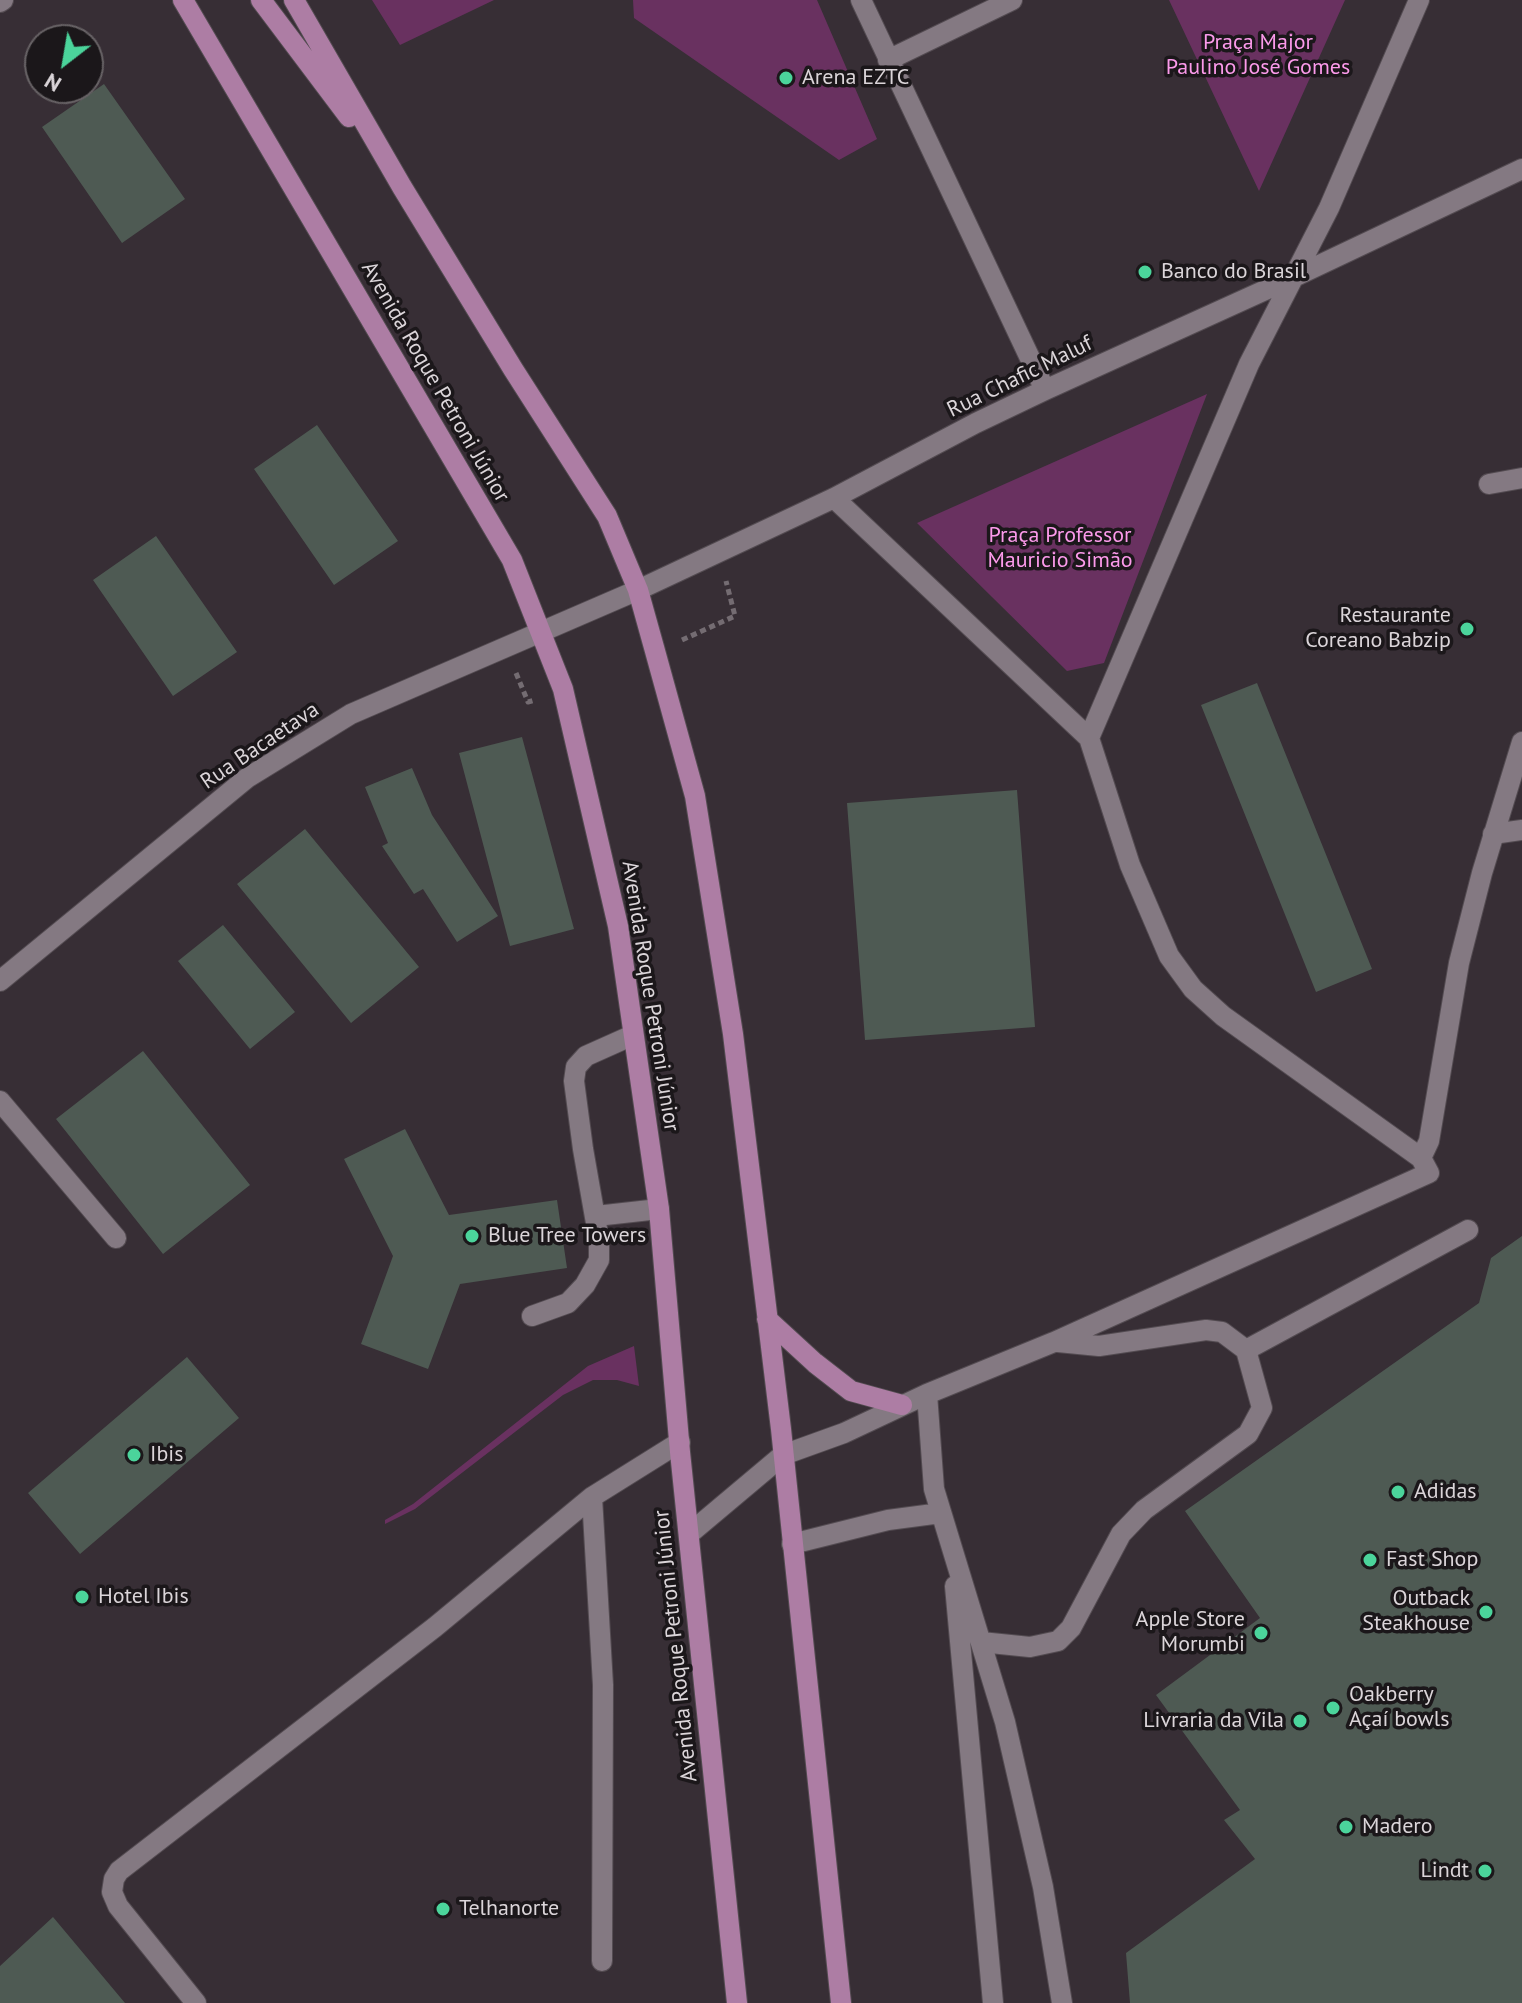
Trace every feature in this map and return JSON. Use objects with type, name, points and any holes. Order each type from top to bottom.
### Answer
[{"type":"main road","name":"Avenida Roque Petroni Júnior","points":[[183,0],[512,560],[563,689],[618,926],[659,1209],[737,2003]]},
{"type":"main road","points":[[261,0],[402,187]]},
{"type":"main road","points":[[294,0],[402,187],[607,516],[638,590],[695,796],[733,1034],[783,1455],[841,2003]]},
{"type":"main road","points":[[767,1319],[851,1391],[902,1405]]},
{"type":"street","points":[[861,0],[1045,390]]},
{"type":"street","points":[[888,60],[1012,0]]},
{"type":"street","points":[[1089,738],[1249,364],[1329,208],[1419,0]]},
{"type":"street","name":"Rua Chafic Maluf","points":[[541,631],[638,590],[834,498],[1045,390],[1522,169]]},
{"type":"street","points":[[1489,484],[1522,478]]},
{"type":"street","points":[[834,498],[1089,738],[1130,865],[1169,956],[1193,989],[1223,1016],[1425,1166]]},
{"type":"street","name":"Rua Bacaetava","points":[[0,981],[247,778],[351,714],[541,631]]},
{"type":"street","points":[[1425,1166],[1459,963],[1493,834],[1522,742]]},
{"type":"street","points":[[1493,834],[1522,830]]},
{"type":"street","points":[[532,1316],[568,1303],[585,1285],[599,1260],[596,1216],[574,1081],[576,1067],[586,1056],[633,1035]]},
{"type":"street","points":[[0,1101],[116,1238]]},
{"type":"street","points":[[689,1534],[783,1455],[844,1433],[927,1394],[1054,1342],[1425,1166]]},
{"type":"street","points":[[596,1216],[659,1209]]},
{"type":"street","points":[[1246,1350],[1468,1230]]},
{"type":"street","points":[[981,1642],[1030,1647],[1058,1641],[1071,1628],[1121,1534],[1144,1510],[1248,1434],[1262,1408],[1246,1350],[1222,1332],[1206,1330],[1099,1346],[1054,1342]]},
{"type":"street","points":[[927,1394],[934,1489],[1005,1722],[1043,1887],[1062,2003]]},
{"type":"street","points":[[196,2003],[118,1906],[112,1892],[119,1871],[435,1627],[592,1497],[680,1442]]},
{"type":"street","points":[[592,1497],[603,1685],[602,1961]]},
{"type":"street","points":[[792,1544],[888,1520],[941,1513]]},
{"type":"street","points":[[950,1543],[993,2003]]},
{"type":"path","points":[[655,651],[735,616],[718,552]]},
{"type":"green space","points":[[372,0],[494,0],[400,45]]},
{"type":"green space","name":"Arena EZTC","points":[[633,0],[817,0],[877,139],[839,160],[634,18]]},
{"type":"green space","name":"Praça Major Paulino José Gomes","points":[[1169,0],[1345,0],[1259,191]]},
{"type":"green space","name":"Praça Professor Mauricio Simão","points":[[1207,394],[1104,663],[1067,671],[917,523]]},
{"type":"green space","points":[[634,1346],[639,1386],[617,1380],[593,1380],[563,1395],[415,1509],[385,1524],[385,1520],[413,1504],[588,1366]]},
{"type":"building","points":[[104,84],[185,199],[122,243],[42,127],[75,104],[104,104]]},
{"type":"building","points":[[317,425],[398,541],[334,585],[254,469]]},
{"type":"building","points":[[156,536],[237,652],[173,696],[93,580]]},
{"type":"building","points":[[1257,683],[1372,969],[1316,992],[1201,705]]},
{"type":"building","points":[[522,737],[574,929],[510,946],[459,753]]},
{"type":"building","points":[[412,768],[432,815],[498,916],[457,942],[423,889],[414,894],[382,846],[388,843],[365,787]]},
{"type":"building","points":[[1017,790],[1035,1027],[865,1040],[847,803]]},
{"type":"building","points":[[305,829],[419,967],[351,1023],[237,884]]},
{"type":"building","points":[[223,925],[295,1012],[250,1049],[178,961]]},
{"type":"building","points":[[143,1051],[250,1185],[163,1254],[56,1119]]},
{"type":"building","name":"Blue Tree Towers","points":[[405,1129],[449,1215],[557,1200],[567,1268],[460,1284],[428,1369],[361,1344],[393,1256],[344,1159]]},
{"type":"building","points":[[1522,1236],[1522,2003],[1130,2003],[1126,1953],[1255,1859],[1224,1820],[1240,1810],[1156,1695],[1260,1618],[1185,1511],[1479,1303],[1491,1258]]},
{"type":"building","name":"Ibis","points":[[187,1357],[239,1418],[80,1554],[28,1493]]},
{"type":"building","points":[[53,1917],[125,2003],[0,2003],[0,1966]]},
{"type":"place","name":"Arena EZTC","points":[[786,78]]},
{"type":"place","name":"Banco do Brasil","points":[[1145,272]]},
{"type":"place","name":"Restaurante Coreano Babzip","points":[[1467,629]]},
{"type":"place","name":"Blue Tree Towers","points":[[472,1236]]},
{"type":"place","name":"Ibis","points":[[134,1455]]},
{"type":"place","name":"Adidas","points":[[1398,1492]]},
{"type":"place","name":"Fast Shop","points":[[1370,1560]]},
{"type":"place","name":"Hotel Ibis","points":[[82,1597]]},
{"type":"place","name":"Outback Steakhouse","points":[[1486,1612]]},
{"type":"place","name":"Apple Store Morumbi","points":[[1261,1633]]},
{"type":"place","name":"Oakberry Açaí bowls","points":[[1333,1708]]},
{"type":"place","name":"Livraria da Vila","points":[[1300,1721]]},
{"type":"place","name":"Madero","points":[[1346,1827]]},
{"type":"place","name":"Lindt","points":[[1485,1871]]},
{"type":"place","name":"Telhanorte","points":[[443,1909]]}]
